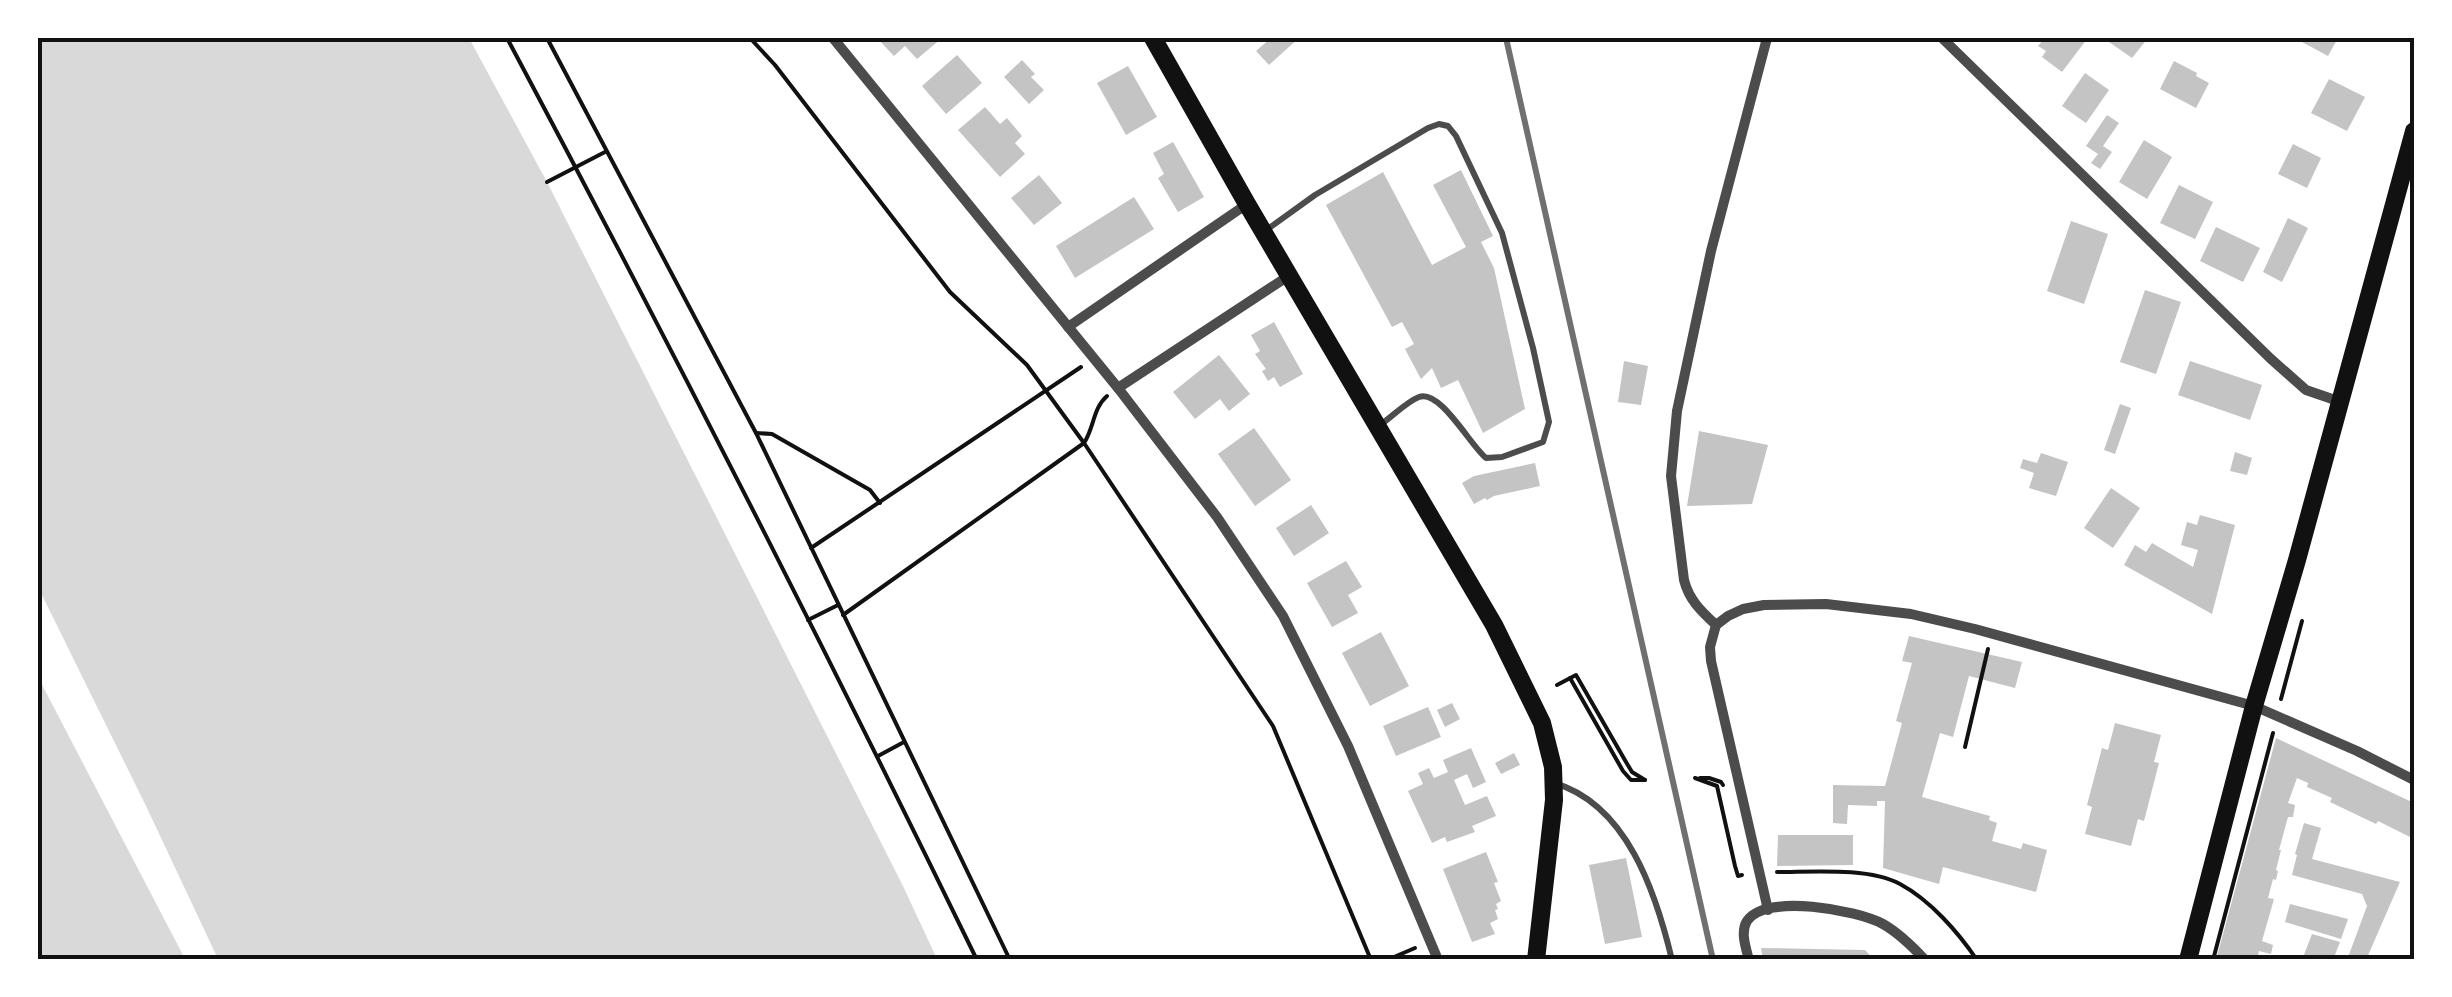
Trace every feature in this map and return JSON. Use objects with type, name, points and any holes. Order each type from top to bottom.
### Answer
[{"type":"main road","points":[[1153,38],[1494,625],[1546,734],[1553,782],[1536,960]]},
{"type":"main road","points":[[2188,960],[2254,706],[2414,131]]},
{"type":"street","points":[[833,38],[1218,516],[1283,616],[1348,746],[1438,960]]},
{"type":"street","points":[[1716,625],[1697,608],[1684,580],[1672,492],[1673,446],[1704,283],[1767,38]]},
{"type":"street","points":[[1942,38],[2271,359],[2306,390],[2340,402]]},
{"type":"street","points":[[1068,327],[1247,204]]},
{"type":"street","points":[[1118,388],[1290,275]]},
{"type":"street","points":[[1768,910],[1711,661],[1716,625],[1743,609],[1826,604],[1895,612],[1975,629],[2254,706],[2414,780]]},
{"type":"street","points":[[1749,960],[1745,924],[1758,912],[1813,906],[1862,914],[1897,933],[1925,960]]},
{"type":"lane","points":[[1264,232],[1315,196],[1428,128],[1448,126],[1456,136],[1502,233],[1534,348],[1548,430],[1543,442],[1486,458],[1431,397],[1420,397],[1378,426]]},
{"type":"lane","points":[[1553,782],[1583,794],[1598,806],[1626,841],[1654,899],[1672,960]]},
{"type":"path","points":[[506,38],[878,756],[978,960]]},
{"type":"path","points":[[547,38],[756,433],[1010,960]]},
{"type":"path","points":[[750,38],[950,292],[1026,365],[1084,443],[1273,726],[1371,960]]},
{"type":"path","points":[[547,182],[607,151]]},
{"type":"path","points":[[810,548],[1094,358]]},
{"type":"path","points":[[843,615],[1084,443],[1102,399],[1118,388]]},
{"type":"path","points":[[756,433],[772,434],[870,490],[880,503]]},
{"type":"path","points":[[808,620],[838,605]]},
{"type":"path","points":[[2213,960],[2302,620]]},
{"type":"path","points":[[1965,747],[1987,652]]},
{"type":"path","points":[[1556,685],[1570,678],[1576,675],[1632,772],[1645,780],[1632,780],[1624,770],[1570,678]]},
{"type":"path","points":[[878,756],[904,742]]},
{"type":"path","points":[[1695,778],[1721,782],[1741,875],[1718,786],[1695,778]]},
{"type":"path","points":[[1758,873],[1853,874],[1898,883],[1935,911],[1978,960]]},
{"type":"path","points":[[1387,960],[1432,941]]},
{"type":"shaded area","points":[[38,38],[469,38],[547,182],[937,959],[218,959],[38,587]]},
{"type":"shaded area","points":[[38,677],[185,959],[43,960],[38,953]]},
{"type":"building","points":[[877,38],[942,38],[917,59],[905,46],[894,56]]},
{"type":"building","points":[[1271,38],[1299,38],[1269,65],[1256,51]]},
{"type":"building","points":[[2045,38],[2087,39],[2062,72],[2042,57],[2046,51],[2038,46]]},
{"type":"building","points":[[2112,38],[2148,38],[2132,58],[2109,42]]},
{"type":"building","points":[[2305,38],[2338,38],[2328,56],[2302,42]]},
{"type":"building","points":[[957,55],[982,83],[946,114],[922,86]]},
{"type":"building","points":[[1022,60],[1044,90],[1029,104],[1004,77]]},
{"type":"building","points":[[2174,61],[2209,83],[2196,108],[2160,89]]},
{"type":"building","points":[[1128,66],[1157,117],[1126,135],[1097,83]]},
{"type":"building","points":[[2085,73],[2109,90],[2086,123],[2062,106]]},
{"type":"building","points":[[2329,79],[2365,97],[2347,131],[2311,113]]},
{"type":"building","points":[[985,107],[1000,124],[1007,118],[1022,136],[1015,143],[1025,154],[1000,177],[958,130]]},
{"type":"building","points":[[2107,115],[2119,123],[2103,146],[2112,152],[2100,169],[2091,163],[2098,154],[2086,146]]},
{"type":"building","points":[[2144,140],[2172,157],[2147,199],[2119,182]]},
{"type":"building","points":[[1173,142],[1204,197],[1178,212],[1158,178],[1164,174],[1153,153]]},
{"type":"building","points":[[2293,144],[2321,158],[2307,188],[2278,174]]},
{"type":"building","points":[[1461,170],[1493,236],[1481,242],[1494,268],[1525,409],[1483,433],[1458,380],[1441,388],[1432,368],[1421,379],[1405,349],[1414,344],[1402,322],[1392,327],[1326,205],[1383,172],[1432,265],[1466,247],[1433,185]]},
{"type":"building","points":[[1039,175],[1062,203],[1034,225],[1011,198]]},
{"type":"building","points":[[2179,185],[2213,202],[2195,239],[2160,223]]},
{"type":"building","points":[[1134,197],[1154,229],[1075,278],[1056,246]]},
{"type":"building","points":[[2288,218],[2308,228],[2282,282],[2263,272]]},
{"type":"building","points":[[2071,221],[2108,234],[2084,304],[2047,291]]},
{"type":"building","points":[[2216,227],[2260,248],[2243,282],[2200,261]]},
{"type":"building","points":[[2145,290],[2181,302],[2156,374],[2120,362]]},
{"type":"building","points":[[1274,322],[1303,374],[1280,387],[1274,377],[1268,381],[1262,371],[1266,369],[1255,354],[1260,351],[1251,335]]},
{"type":"building","points":[[1219,355],[1250,394],[1229,411],[1220,399],[1195,419],[1173,392]]},
{"type":"building","points":[[1624,361],[1648,366],[1641,405],[1618,402]]},
{"type":"building","points":[[2190,361],[2262,385],[2250,420],[2178,395]]},
{"type":"building","points":[[2120,404],[2131,408],[2115,454],[2104,450]]},
{"type":"building","points":[[1254,428],[1291,480],[1255,506],[1218,454]]},
{"type":"building","points":[[1699,431],[1768,445],[1752,504],[1687,506]]},
{"type":"building","points":[[2235,452],[2252,458],[2247,475],[2230,471]]},
{"type":"building","points":[[2041,453],[2068,462],[2056,496],[2029,488],[2034,473],[2020,468],[2023,459],[2037,463]]},
{"type":"building","points":[[1535,463],[1540,486],[1474,504],[1462,483],[1474,476]]},
{"type":"building","points":[[2111,488],[2140,508],[2113,548],[2084,528]]},
{"type":"building","points":[[1311,505],[1329,533],[1294,556],[1276,528]]},
{"type":"building","points":[[2200,515],[2235,525],[2212,614],[2124,565],[2135,545],[2146,552],[2152,543],[2193,567],[2198,550],[2181,545],[2187,522],[2197,525]]},
{"type":"building","points":[[1346,561],[1362,587],[1348,595],[1358,613],[1332,627],[1307,583]]},
{"type":"building","points":[[1381,632],[1409,686],[1370,706],[1342,653]]},
{"type":"building","points":[[1909,636],[2022,662],[2015,688],[1969,676],[1953,737],[1940,733],[1922,797],[1990,816],[1989,820],[1997,823],[1992,841],[2021,849],[2023,843],[2047,850],[2036,892],[1943,867],[1939,884],[1883,868],[1885,801],[1877,801],[1877,806],[1848,805],[1847,824],[1833,823],[1833,785],[1885,786],[1902,723],[1896,721],[1912,663],[1902,661]]},
{"type":"building","points":[[1452,703],[1460,719],[1445,727],[1437,710]]},
{"type":"building","points":[[1428,707],[1441,737],[1396,756],[1383,726]]},
{"type":"building","points":[[2115,723],[2161,735],[2154,762],[2159,763],[2144,821],[2138,819],[2131,846],[2085,834],[2092,807],[2087,805],[2102,748],[2108,750]]},
{"type":"building","points":[[2276,738],[2414,803],[2414,839],[2330,802],[2332,798],[2297,778],[2288,803],[2295,805],[2293,817],[2288,817],[2276,880],[2273,879],[2268,898],[2274,899],[2262,941],[2273,945],[2271,954],[2259,951],[2257,960],[2216,960]]},
{"type":"building","points":[[1471,748],[1486,782],[1473,788],[1467,774],[1454,780],[1465,805],[1487,796],[1496,816],[1472,826],[1475,832],[1432,843],[1408,791],[1423,784],[1418,773],[1429,768],[1434,778],[1448,772],[1443,760]]},
{"type":"building","points":[[1514,753],[1520,765],[1501,774],[1495,763]]},
{"type":"building","points":[[2304,823],[2321,828],[2312,859],[2400,882],[2366,960],[2347,960],[2367,906],[2362,894],[2292,875]]},
{"type":"building","points":[[1778,835],[1853,835],[1853,865],[1777,866]]},
{"type":"building","points":[[1486,852],[1501,901],[1495,910],[1498,919],[1490,923],[1495,934],[1472,942],[1443,869]]},
{"type":"building","points":[[1626,858],[1642,937],[1605,944],[1589,865]]},
{"type":"building","points":[[2290,904],[2348,919],[2341,939],[2285,922]]},
{"type":"building","points":[[2312,934],[2340,942],[2333,960],[2302,960]]},
{"type":"building","points":[[1761,948],[1865,950],[1874,960],[1763,960]]},
{"type":"railway","points":[[1506,38],[1713,960]]}]
